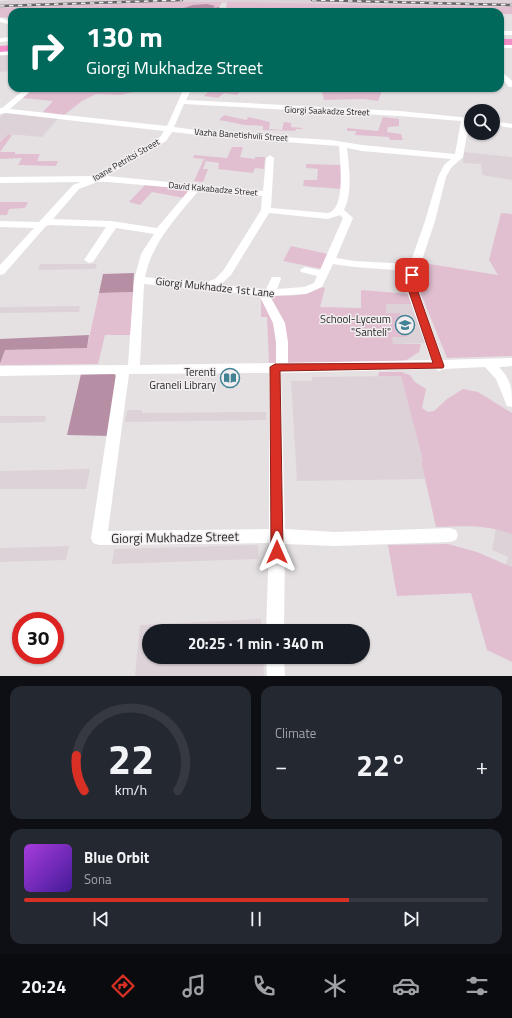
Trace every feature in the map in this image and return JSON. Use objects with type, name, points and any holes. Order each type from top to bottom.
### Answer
[{"type":"street","points":[[504,76],[512,85]]},
{"type":"street","points":[[2,111],[25,92]]},
{"type":"street","name":"Ioane Petritsi Street","points":[[0,272],[41,224],[76,187],[94,180],[163,139],[170,128],[187,92]]},
{"type":"street","name":"Giorgi Saakadze Street","points":[[183,102],[269,109],[395,114],[464,120]]},
{"type":"street","name":"Vazha Banetishvili Street","points":[[2,111],[170,128],[218,135],[285,138],[343,144],[362,148],[459,157]]},
{"type":"street","points":[[500,124],[512,126]]},
{"type":"street","points":[[439,366],[411,286],[414,268],[444,171],[447,166],[459,157],[464,136]]},
{"type":"street","points":[[339,211],[343,201],[344,188],[343,144]]},
{"type":"street","points":[[268,194],[270,158]]},
{"type":"street","name":"David Kakabadze Street","points":[[0,180],[107,179],[197,187],[268,194],[266,210],[328,216],[335,215],[339,211]]},
{"type":"street","points":[[129,369],[139,280],[145,256],[161,232],[197,187]]},
{"type":"street","points":[[204,286],[216,284],[221,280],[266,210]]},
{"type":"street","name":"Giorgi Mukhadze 1st Lane","points":[[139,280],[267,293],[290,293],[312,290],[318,285],[348,218],[339,211]]},
{"type":"street","points":[[0,224],[41,224],[49,222],[111,224],[161,232]]},
{"type":"street","points":[[90,260],[111,227],[111,224]]},
{"type":"street","points":[[329,260],[354,264],[414,268]]},
{"type":"street","points":[[305,270],[323,274]]},
{"type":"street","points":[[275,624],[279,367],[282,330],[266,300],[267,293],[276,279]]},
{"type":"street","points":[[0,370],[439,366],[512,362]]},
{"type":"street","points":[[489,364],[501,377],[512,402]]},
{"type":"street","name":"Giorgi Mukhadze Street","points":[[129,369],[99,538],[277,536]]},
{"type":"street","points":[[277,536],[335,539],[450,535]]},
{"type":"street","points":[[276,664],[276,676]]},
{"type":"shaded area","points":[[512,0],[512,7],[172,2],[0,8],[0,1]]},
{"type":"shaded area","points":[[172,2],[222,2],[220,6],[215,8],[210,6],[201,6],[186,8],[8,8],[8,18],[0,17],[0,8]]},
{"type":"shaded area","points":[[227,2],[512,7],[512,14],[504,14],[504,8],[226,8]]},
{"type":"shaded area","points":[[207,4],[215,6],[213,8],[184,8],[193,5]]},
{"type":"shaded area","points":[[8,55],[8,71],[0,72],[0,56]]},
{"type":"shaded area","points":[[29,92],[135,92],[120,95],[96,94],[82,101],[64,115],[43,112],[53,101],[22,98]]},
{"type":"shaded area","points":[[208,92],[240,92],[237,95],[224,93],[218,98],[204,96]]},
{"type":"shaded area","points":[[322,92],[382,92],[378,101],[364,99],[324,100]]},
{"type":"shaded area","points":[[6,112],[59,117],[42,137],[8,134],[0,141],[0,117]]},
{"type":"shaded area","points":[[224,115],[246,120],[249,117],[270,122],[269,129],[282,130],[284,122],[291,123],[291,127],[303,128],[296,129],[295,131],[263,130],[263,126],[245,125],[219,120]]},
{"type":"shaded area","points":[[383,117],[399,119],[399,126],[388,127],[387,132],[401,134],[403,140],[390,140],[389,137],[355,135],[356,131],[347,131],[347,128],[378,131]]},
{"type":"shaded area","points":[[8,134],[12,135],[0,152],[0,142]]},
{"type":"shaded area","points":[[232,147],[243,147],[240,157],[255,159],[255,157],[265,157],[264,169],[255,168],[253,173],[218,169],[219,163],[206,161],[203,169],[208,169],[203,182],[194,181],[204,159],[193,158],[194,155],[227,158]]},
{"type":"shaded area","points":[[0,152],[15,152],[15,154],[40,154],[37,161],[58,161],[56,166],[18,165],[22,158],[0,159]]},
{"type":"shaded area","points":[[464,152],[512,157],[512,180],[482,175],[481,164],[463,163]]},
{"type":"shaded area","points":[[306,164],[341,165],[341,189],[303,186],[304,180],[317,180],[318,169],[306,168]]},
{"type":"shaded area","points":[[145,185],[191,189],[184,198],[152,192],[140,205],[129,202]]},
{"type":"shaded area","points":[[0,202],[28,202],[25,208],[9,209],[7,215],[0,215]]},
{"type":"shaded area","points":[[501,213],[512,214],[512,356],[447,358],[419,289],[423,263],[498,275],[489,260]]},
{"type":"shaded area","points":[[291,246],[328,254],[322,269],[283,261]]},
{"type":"shaded area","points":[[40,264],[97,264],[95,269],[38,270]]},
{"type":"shaded area","points":[[134,273],[133,292],[99,293],[103,274]]},
{"type":"shaded area","points":[[321,287],[325,288],[320,307],[361,308],[361,290],[409,294],[413,304],[386,304],[386,313],[400,313],[407,337],[392,337],[393,344],[421,344],[419,352],[405,361],[269,363],[267,317],[261,317],[261,295],[300,295],[315,291]]},
{"type":"shaded area","points":[[133,292],[131,335],[105,335],[98,364],[0,365],[5,350],[87,348],[99,293]]},
{"type":"shaded area","name":"School-Lyceum \"Santeli\"","points":[[385,304],[413,304],[428,343],[393,344]]},
{"type":"shaded area","points":[[80,306],[79,312],[0,313],[0,307]]},
{"type":"shaded area","points":[[89,335],[87,348],[5,350],[0,364],[0,339]]},
{"type":"shaded area","points":[[379,372],[402,372],[410,375],[415,382],[426,389],[422,408],[428,412],[434,411],[447,399],[463,389],[478,392],[512,413],[512,534],[483,527],[436,527],[421,461],[423,461],[401,376],[378,376]]},
{"type":"shaded area","points":[[112,373],[118,377],[110,436],[67,435],[81,374]]},
{"type":"shaded area","points":[[401,376],[423,461],[421,462],[426,479],[297,481],[291,381],[312,381],[312,377]]},
{"type":"shaded area","points":[[127,410],[142,410],[142,413],[266,412],[266,420],[125,422]]},
{"type":"shaded area","points":[[0,416],[46,416],[45,422],[2,423],[0,422]]},
{"type":"shaded area","points":[[90,469],[86,489],[0,489],[0,471]]},
{"type":"shaded area","points":[[496,528],[512,534],[512,567],[506,565],[508,557],[492,550]]},
{"type":"shaded area","points":[[448,544],[477,552],[512,567],[512,662],[487,650],[471,593],[397,596],[388,545]]},
{"type":"shaded area","points":[[258,545],[259,559],[112,564],[114,549]]},
{"type":"shaded area","points":[[69,546],[66,560],[0,562],[0,548]]},
{"type":"shaded area","points":[[261,619],[261,624],[160,624]]},
{"type":"shaded area","points":[[140,625],[142,625],[142,664],[263,664],[264,676],[135,676]]},
{"type":"railway","points":[[0,6],[182,0]]},
{"type":"railway","points":[[312,0],[512,5]]},
{"type":"place","name":"School-Lyceum \"Santeli\"","points":[[405,325]]},
{"type":"place","name":"Terenti Graneli Library","points":[[230,378]]},
{"type":"route","points":[[277,552],[275,367],[439,366],[421,310],[411,286],[412,275]]}]
